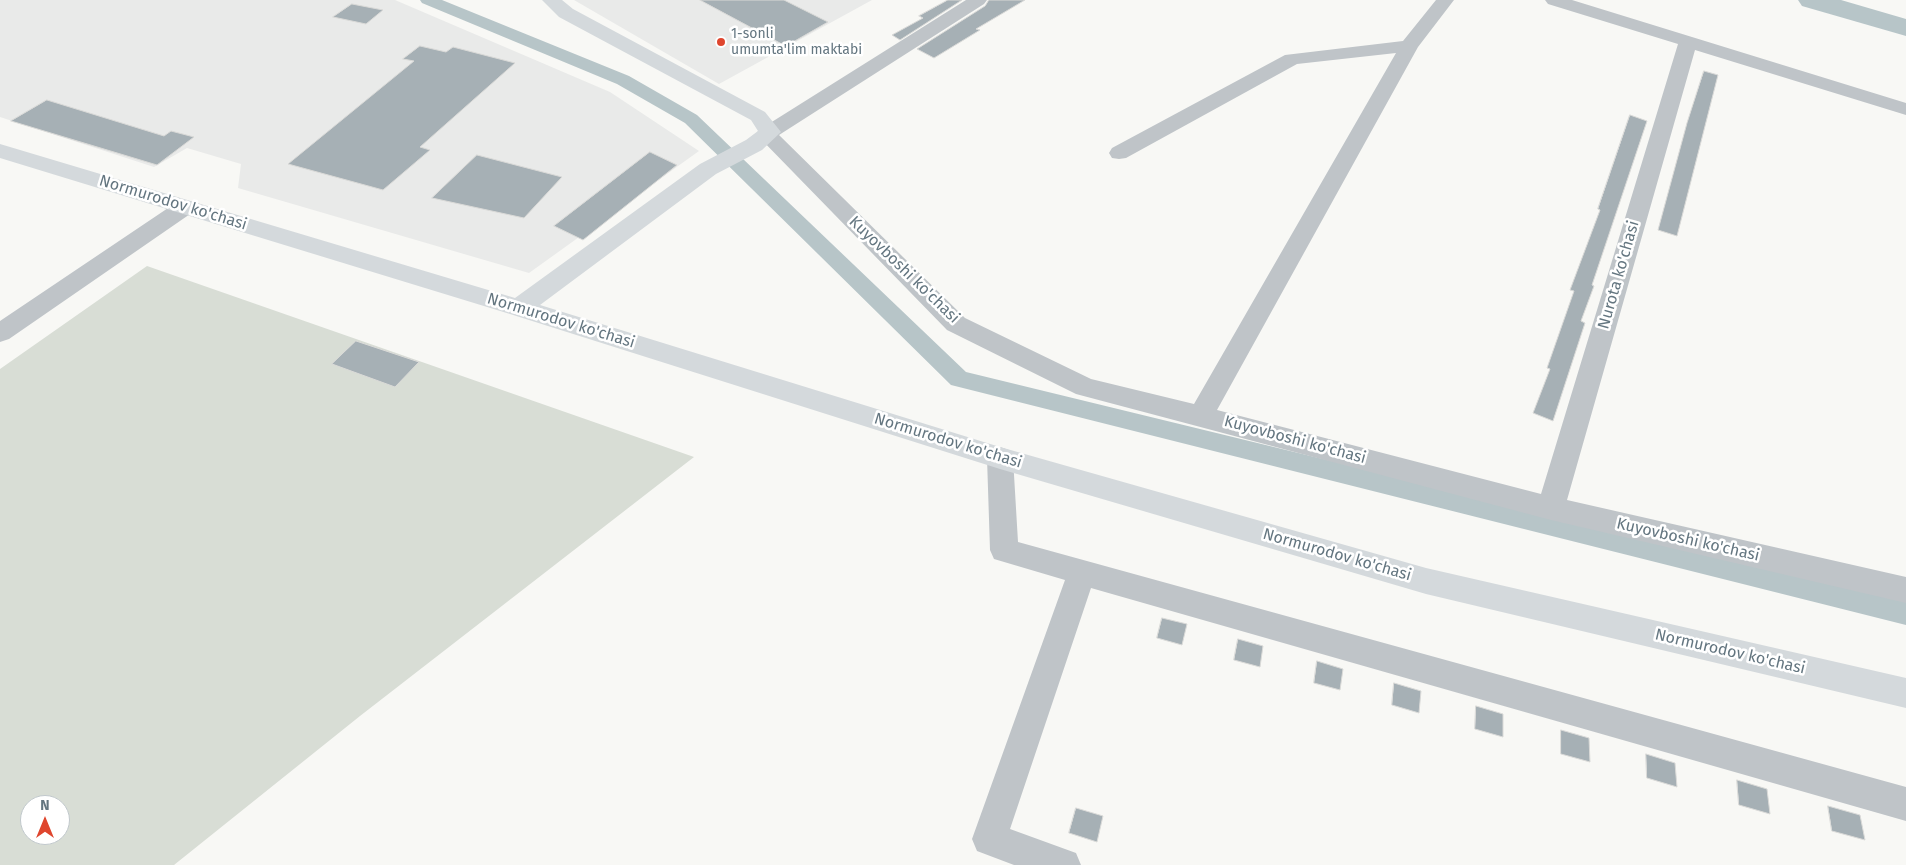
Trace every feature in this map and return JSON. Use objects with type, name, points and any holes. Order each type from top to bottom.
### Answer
[{"type":"main road","name":"Kuyovboshi ko'chasi","points":[[551,0],[566,14],[758,116],[763,137]]},
{"type":"main road","points":[[519,308],[708,169],[763,137]]},
{"type":"main road","name":"Normurodov ko'chasi","points":[[0,151],[519,308],[1000,458],[1426,580],[1906,693]]},
{"type":"street","points":[[763,137],[978,0]]},
{"type":"street","points":[[1201,416],[1409,46],[1445,0]]},
{"type":"street","points":[[1554,0],[1906,109]]},
{"type":"street","name":"Nurota ko'chasi","points":[[1551,508],[1688,41]]},
{"type":"street","points":[[1119,153],[1292,59],[1409,46]]},
{"type":"street","name":"Kuyovboshi ko'chasi","points":[[763,137],[956,324],[1085,387],[1551,508],[1906,590]]},
{"type":"street","points":[[0,333],[185,207]]},
{"type":"street","points":[[1000,458],[1004,550],[1906,804]]},
{"type":"street","points":[[1064,865],[989,839],[1082,573]]},
{"type":"shaded area","points":[[0,0],[395,0],[610,92],[699,151],[529,273],[238,188],[241,164],[187,148],[154,167],[0,117]]},
{"type":"shaded area","name":"1-sonli umumta'lim maktabi","points":[[574,0],[872,0],[719,84]]},
{"type":"shaded area","points":[[147,266],[694,457],[360,716],[174,865],[0,865],[0,369]]},
{"type":"building","points":[[700,0],[784,0],[828,22],[786,46]]},
{"type":"building","points":[[948,0],[962,0],[900,40],[892,35],[923,18],[919,16]]},
{"type":"building","points":[[989,0],[1025,0],[976,29],[980,30],[934,58],[917,49],[985,6]]},
{"type":"building","points":[[352,4],[383,10],[366,24],[333,17]]},
{"type":"building","points":[[420,46],[446,52],[453,47],[515,63],[420,147],[430,150],[383,190],[288,164],[414,61],[403,59]]},
{"type":"building","points":[[1704,71],[1718,75],[1677,236],[1658,230],[1687,123]]},
{"type":"building","points":[[47,100],[164,136],[171,131],[194,137],[157,165],[11,121]]},
{"type":"building","points":[[1630,115],[1647,121],[1592,285],[1594,286],[1581,321],[1585,323],[1553,421],[1533,413],[1550,369],[1547,368],[1574,291],[1570,290],[1600,210],[1598,209]]},
{"type":"building","points":[[650,152],[677,165],[583,240],[554,226]]},
{"type":"building","points":[[477,155],[562,177],[524,218],[432,198]]},
{"type":"building","points":[[356,341],[419,362],[395,387],[332,364]]},
{"type":"building","points":[[1162,618],[1187,624],[1182,645],[1157,638]]},
{"type":"building","points":[[1238,639],[1263,646],[1260,667],[1234,660]]},
{"type":"building","points":[[1317,661],[1343,669],[1340,690],[1314,683]]},
{"type":"building","points":[[1394,683],[1421,691],[1419,713],[1392,705]]},
{"type":"building","points":[[1476,706],[1503,714],[1503,737],[1475,729]]},
{"type":"building","points":[[1561,730],[1589,738],[1590,762],[1561,754]]},
{"type":"building","points":[[1646,754],[1675,763],[1677,787],[1647,778]]},
{"type":"building","points":[[1737,780],[1767,789],[1770,814],[1739,805]]},
{"type":"building","points":[[1828,806],[1860,815],[1865,840],[1832,831]]},
{"type":"building","points":[[1076,808],[1103,816],[1097,842],[1069,833]]},
{"type":"waterway","points":[[428,0],[623,80],[691,119],[959,379],[1906,613]]},
{"type":"waterway","points":[[1812,0],[1906,28]]},
{"type":"place","name":"1-sonli umumta'lim maktabi","points":[[721,42]]}]
